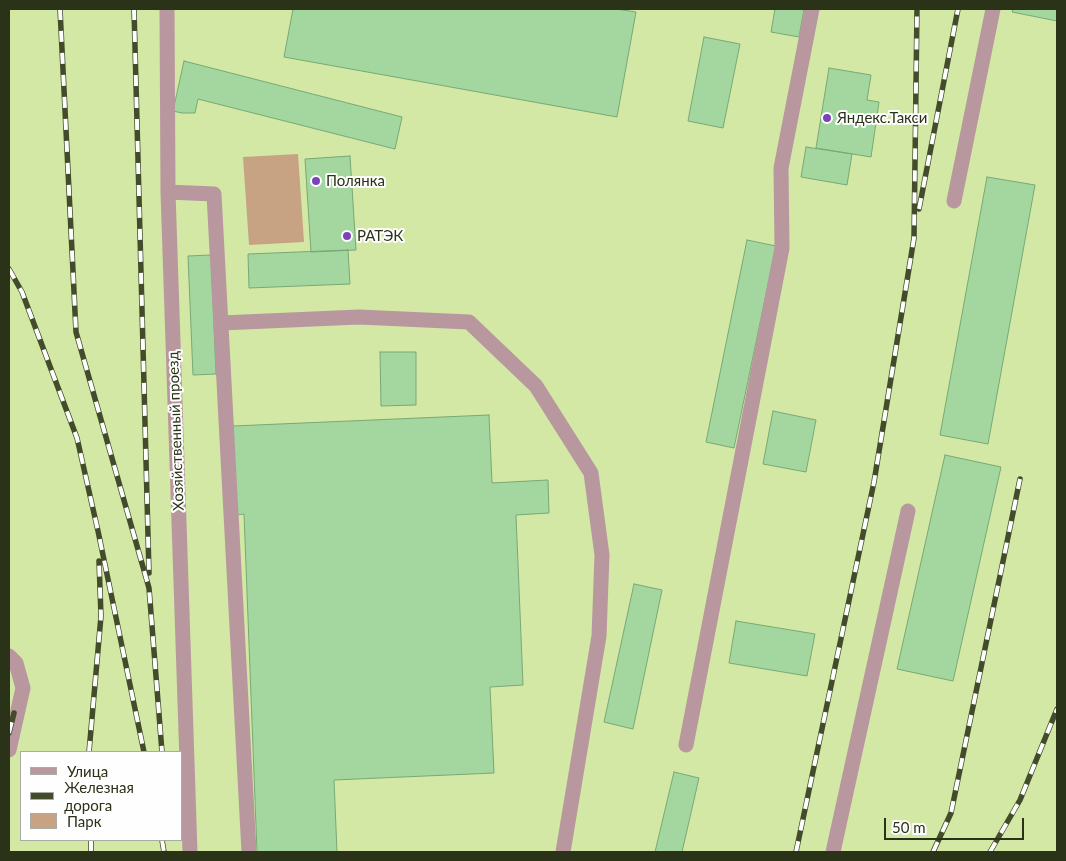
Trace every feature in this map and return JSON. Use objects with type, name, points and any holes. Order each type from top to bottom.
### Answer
[{"type":"street","name":"Хозяйственный проезд","points":[[167,9],[168,192],[190,852]]},
{"type":"street","points":[[686,745],[782,248],[781,168],[812,9]]},
{"type":"street","points":[[954,201],[993,9]]},
{"type":"street","points":[[168,192],[214,194],[249,852]]},
{"type":"street","points":[[221,323],[359,317],[469,322],[536,386],[591,473],[602,555],[599,636],[563,852]]},
{"type":"street","points":[[833,852],[908,512]]},
{"type":"street","points":[[9,656],[16,663],[23,688],[9,750]]},
{"type":"green space","points":[[298,154],[304,242],[249,245],[243,157]]},
{"type":"building","points":[[293,9],[616,9],[636,12],[617,117],[284,57]]},
{"type":"building","points":[[775,9],[804,9],[799,37],[771,32]]},
{"type":"building","points":[[1013,9],[1057,9],[1057,21],[1012,12]]},
{"type":"building","points":[[704,37],[740,44],[723,128],[688,121]]},
{"type":"building","points":[[184,61],[402,117],[395,149],[198,99],[195,113],[173,111]]},
{"type":"building","points":[[829,68],[871,75],[867,100],[879,102],[871,157],[816,148]]},
{"type":"building","points":[[806,147],[852,154],[847,185],[801,177]]},
{"type":"building","points":[[350,156],[356,250],[311,252],[305,159]]},
{"type":"building","points":[[987,177],[1035,185],[988,444],[940,435]]},
{"type":"building","points":[[747,240],[776,246],[734,448],[706,442]]},
{"type":"building","points":[[348,250],[350,284],[249,288],[248,254]]},
{"type":"building","points":[[211,255],[216,374],[193,375],[188,256]]},
{"type":"building","points":[[380,352],[416,352],[416,405],[381,406]]},
{"type":"building","points":[[773,411],[816,420],[806,472],[763,464]]},
{"type":"building","points":[[489,415],[492,483],[548,480],[549,513],[516,515],[523,685],[490,687],[494,773],[334,780],[337,852],[257,852],[244,514],[236,515],[233,426]]},
{"type":"building","points":[[945,455],[1001,467],[953,681],[897,669]]},
{"type":"building","points":[[634,584],[662,590],[633,729],[604,722]]},
{"type":"building","points":[[736,621],[815,634],[807,676],[729,663]]},
{"type":"building","points":[[674,772],[699,778],[682,852],[655,852]]},
{"type":"railway","points":[[60,9],[76,332],[149,588],[162,751]]},
{"type":"railway","points":[[134,9],[149,573]]},
{"type":"railway","points":[[796,852],[874,482],[914,238],[917,9]]},
{"type":"railway","points":[[919,209],[958,9]]},
{"type":"railway","points":[[9,269],[22,292],[77,438],[144,751]]},
{"type":"railway","points":[[933,852],[951,813],[1020,479]]},
{"type":"railway","points":[[89,751],[101,616],[99,561]]},
{"type":"railway","points":[[990,852],[1020,800],[1057,709]]},
{"type":"railway","points":[[9,733],[14,713]]},
{"type":"railway","points":[[91,841],[91,852]]},
{"type":"railway","points":[[162,841],[164,852]]},
{"type":"place","name":"Яндекс.Такси","points":[[827,118]]},
{"type":"place","name":"Полянка","points":[[316,181]]},
{"type":"place","name":"РАТЭК","points":[[347,236]]}]
